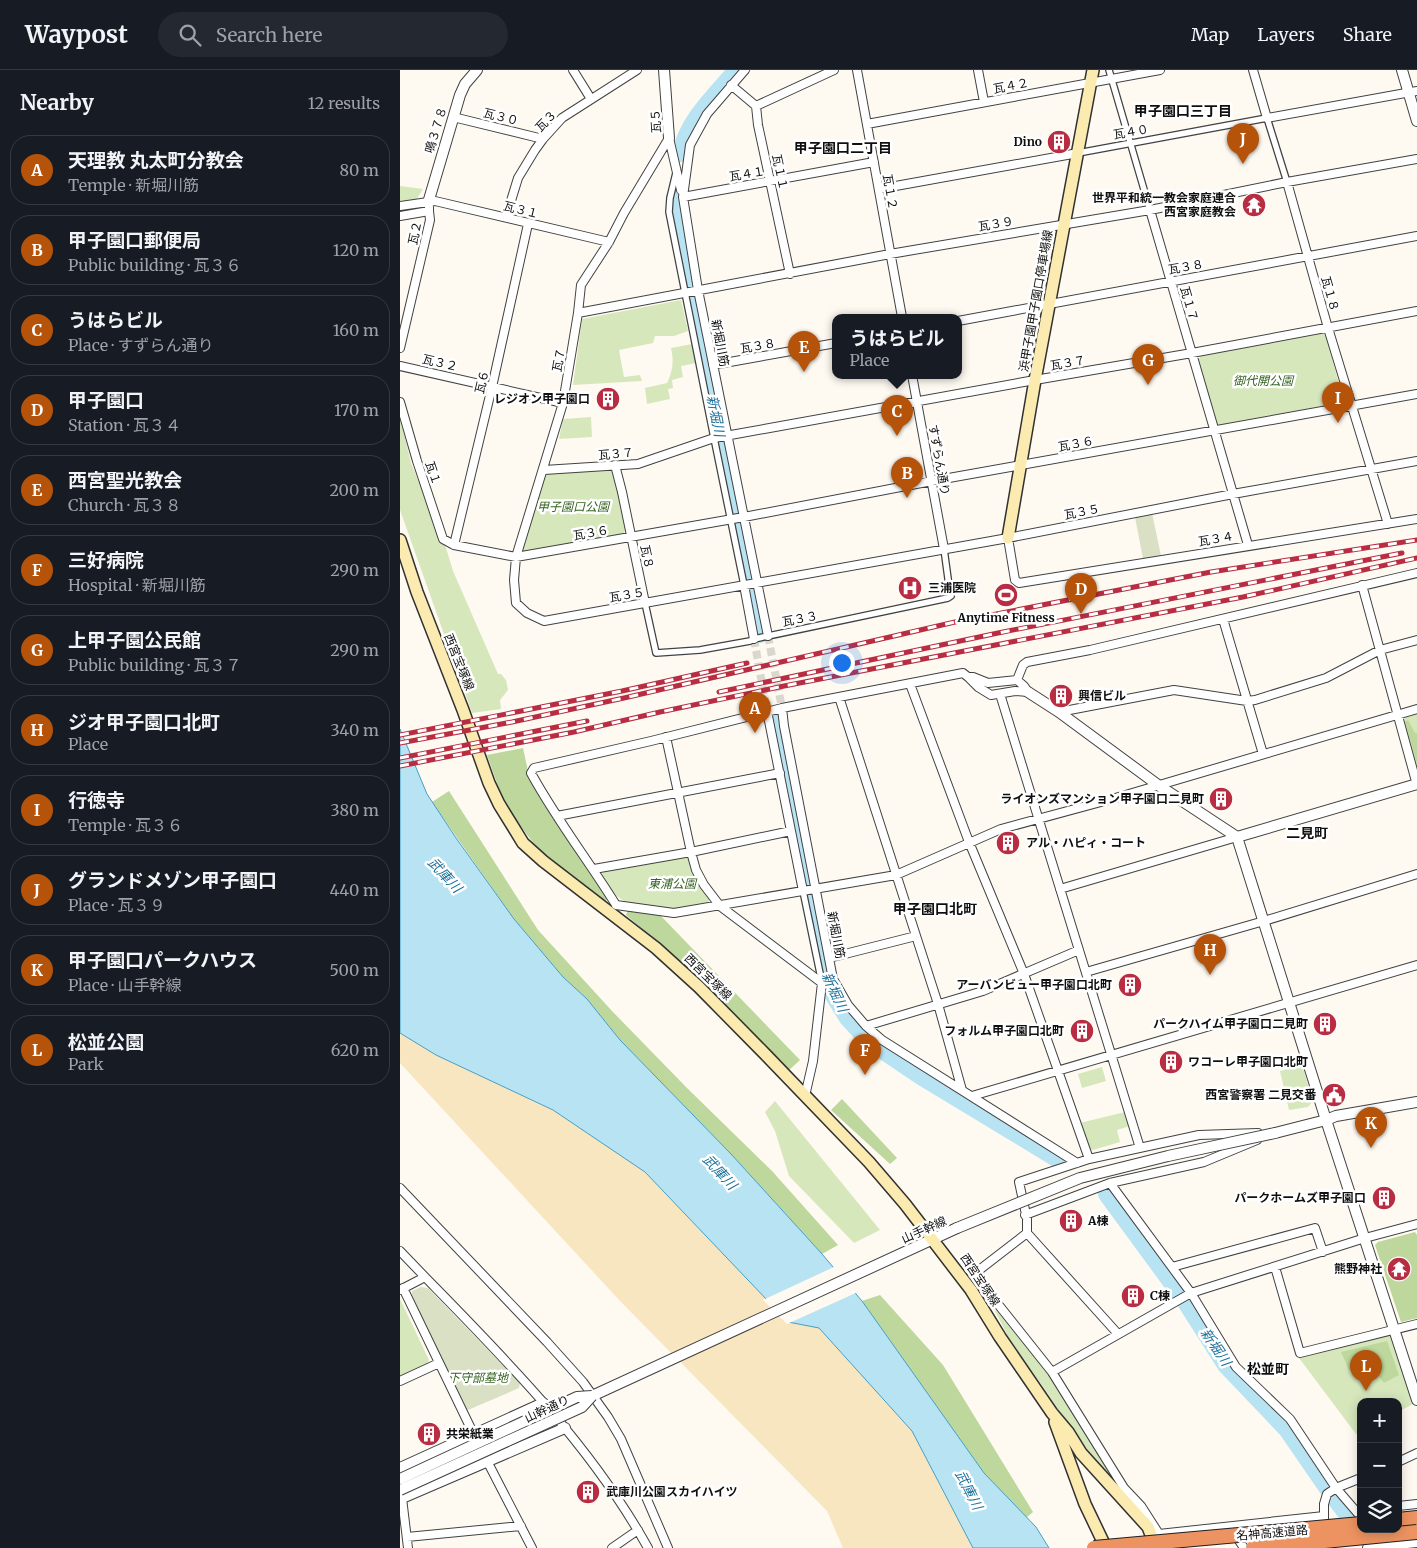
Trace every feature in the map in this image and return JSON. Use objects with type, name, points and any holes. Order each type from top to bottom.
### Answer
[{"type":"highway","name":"名神高速道路","points":[[1094,1548],[1357,1516]]},
{"type":"highway","points":[[1402,1520],[1417,1518]]},
{"type":"highway","name":"名神高速道路","points":[[1252,1548],[1417,1532]]},
{"type":"main road","name":"浜甲子園甲子園口停車場線","points":[[1008,538],[1035,380],[1093,70]]},
{"type":"main road","name":"西宮宝塚線","points":[[400,540],[420,601],[463,710],[486,776],[499,804],[523,842],[543,862],[614,909],[700,987],[869,1162],[933,1239],[971,1290],[1000,1337],[1081,1453],[1148,1527],[1156,1548]]},
{"type":"main road","name":"西宮宝塚線","points":[[1052,1413],[1085,1504],[1106,1548]]},
{"type":"street","name":"鳴３７８","points":[[429,207],[453,117],[465,84],[477,70]]},
{"type":"street","points":[[573,70],[591,99]]},
{"type":"street","name":"瓦３","points":[[506,217],[518,178],[543,139],[562,118],[638,70]]},
{"type":"street","name":"瓦５","points":[[664,70],[670,138],[683,196]]},
{"type":"street","name":"新堀川筋","points":[[745,70],[731,84],[708,114],[690,145],[683,196],[691,291],[713,365],[720,437],[750,584],[768,636]]},
{"type":"street","points":[[731,84],[756,106],[834,70]]},
{"type":"street","name":"瓦１２","points":[[857,70],[901,314]]},
{"type":"street","points":[[978,70],[984,102]]},
{"type":"street","name":"瓦１７","points":[[1108,70],[1112,78],[1248,545]]},
{"type":"street","name":"瓦４２","points":[[866,124],[1160,70]]},
{"type":"street","name":"瓦１８","points":[[1253,70],[1328,328],[1388,524]]},
{"type":"street","points":[[1402,70],[1413,92],[1417,121]]},
{"type":"street","name":"瓦４０","points":[[878,189],[1413,92]]},
{"type":"street","name":"瓦１１","points":[[756,106],[758,125],[790,274]]},
{"type":"street","name":"瓦３０","points":[[453,117],[543,139]]},
{"type":"street","name":"瓦７","points":[[516,603],[514,580],[516,557],[563,403],[581,285],[609,242],[624,212],[670,138]]},
{"type":"street","name":"瓦３９","points":[[578,313],[890,254],[1150,210],[1287,182],[1417,159]]},
{"type":"street","name":"瓦４１","points":[[683,196],[874,162]]},
{"type":"street","points":[[676,169],[669,212],[691,291],[750,584],[754,639]]},
{"type":"street","name":"瓦３１","points":[[429,207],[435,201],[609,242]]},
{"type":"street","points":[[400,206],[429,207]]},
{"type":"street","points":[[400,216],[429,207]]},
{"type":"street","name":"瓦２","points":[[400,348],[430,220],[429,207]]},
{"type":"street","name":"瓦６","points":[[454,545],[492,387],[528,224]]},
{"type":"street","name":"瓦３８","points":[[962,320],[1417,236]]},
{"type":"street","name":"瓦３７","points":[[544,470],[638,464],[720,437],[1417,311]]},
{"type":"street","name":"瓦３８","points":[[713,365],[832,344]]},
{"type":"street","name":"瓦３２","points":[[400,366],[563,403]]},
{"type":"street","name":"すずらん通り","points":[[913,379],[944,549]]},
{"type":"street","name":"瓦３６","points":[[454,545],[516,557],[737,519],[932,481],[1417,394]]},
{"type":"street","name":"瓦１","points":[[400,402],[443,539],[454,545]]},
{"type":"street","name":"瓦３５","points":[[516,603],[530,615],[546,621],[1008,538],[1233,494],[1417,461]]},
{"type":"street","name":"瓦８","points":[[615,465],[656,653]]},
{"type":"street","name":"瓦３４","points":[[1008,538],[1015,580],[1019,583],[1417,519]]},
{"type":"street","name":"瓦３３","points":[[656,653],[700,650],[750,641],[948,598],[951,596],[944,549]]},
{"type":"street","points":[[1017,680],[1023,665],[1027,662],[1090,650],[1417,573]]},
{"type":"street","points":[[1060,889],[1417,784],[1362,585]]},
{"type":"street","points":[[1223,619],[1263,754]]},
{"type":"street","points":[[1058,712],[1174,690],[1247,701],[1326,678],[1380,650],[1417,640]]},
{"type":"street","points":[[1026,689],[991,695],[978,687],[963,673],[782,708],[534,768],[531,773],[545,798],[594,869],[614,909],[674,913],[896,874],[1001,829],[1038,820],[1417,709]]},
{"type":"street","points":[[968,677],[973,676],[988,683],[1017,680]]},
{"type":"street","points":[[1017,680],[1026,689],[1158,785],[1237,837],[1417,1400]]},
{"type":"street","points":[[910,684],[969,842],[1024,974],[1089,1159]]},
{"type":"street","points":[[1000,694],[1140,1148]]},
{"type":"street","points":[[839,697],[938,1004],[962,1090]]},
{"type":"street","name":"新堀川筋","points":[[782,708],[809,890],[829,958],[833,979],[848,1005],[866,1026],[882,1040],[1077,1163]]},
{"type":"street","points":[[767,712],[791,831],[809,890],[822,983],[813,1061],[805,1096]]},
{"type":"street","points":[[666,737],[691,852],[696,870],[704,885],[720,906],[822,983]]},
{"type":"street","points":[[557,816],[780,773]]},
{"type":"street","points":[[594,869],[691,852],[791,831]]},
{"type":"street","points":[[1086,972],[1264,921],[1417,874]]},
{"type":"street","points":[[829,958],[916,936]]},
{"type":"street","points":[[866,1026],[983,991],[1079,950]]},
{"type":"street","points":[[972,1096],[1417,965]]},
{"type":"street","points":[[822,983],[833,979]]},
{"type":"street","points":[[1326,1120],[1336,1116],[1417,1102]]},
{"type":"street","name":"山手幹線","points":[[594,1395],[933,1239],[1080,1178],[1326,1120]]},
{"type":"street","points":[[1118,1334],[1027,1233],[1020,1182],[1089,1159],[1199,1135],[1275,1133]]},
{"type":"street","points":[[1025,1215],[1110,1183],[1204,1162],[1275,1133]]},
{"type":"street","points":[[1110,1183],[1172,1267],[1236,1367],[1290,1419],[1332,1491],[1357,1513]]},
{"type":"street","points":[[400,1188],[547,1342],[594,1395],[621,1439],[668,1548]]},
{"type":"street","points":[[1052,1372],[1189,1294],[1365,1238],[1417,1224]]},
{"type":"street","points":[[1172,1267],[1315,1228],[1323,1252]]},
{"type":"street","points":[[1027,1233],[974,1274],[1052,1372],[1124,1488],[1141,1506],[1160,1534],[1324,1516]]},
{"type":"street","points":[[400,1251],[482,1336],[591,1459],[648,1548]]},
{"type":"street","points":[[1275,1266],[1300,1353],[1417,1324]]},
{"type":"street","points":[[425,1277],[402,1289],[487,1462],[532,1548]]},
{"type":"street","points":[[400,1381],[439,1363]]},
{"type":"street","name":"山幹通り","points":[[400,1479],[577,1397],[594,1395]]},
{"type":"street","name":"山幹通り","points":[[401,1496],[582,1407],[594,1395]]},
{"type":"street","points":[[400,1468],[543,1403]]},
{"type":"street","points":[[408,1548],[401,1496],[487,1462],[565,1428]]},
{"type":"street","points":[[1402,1460],[1417,1453]]},
{"type":"street","points":[[1325,1548],[1324,1504],[1332,1491],[1357,1480]]},
{"type":"street","points":[[1402,1506],[1417,1504]]},
{"type":"street","points":[[407,1537],[521,1526]]},
{"type":"street","points":[[1229,1526],[1244,1548]]},
{"type":"street","points":[[612,1548],[638,1530]]},
{"type":"street","points":[[1372,1533],[1381,1547]]},
{"type":"street","points":[[1367,1548],[1417,1543]]},
{"type":"green space","points":[[400,186],[423,189],[409,211],[400,212]]},
{"type":"green space","points":[[681,300],[688,331],[674,336],[655,336],[653,343],[619,350],[624,377],[640,375],[642,381],[573,385],[582,319]]},
{"type":"green space","name":"御代開公園","points":[[1323,333],[1326,336],[1344,402],[1217,426],[1198,360],[1201,356]]},
{"type":"green space","points":[[692,344],[696,363],[681,366],[683,377],[672,380],[673,388],[668,389],[670,399],[647,404],[645,388],[667,383],[669,379],[672,370],[671,348]]},
{"type":"green space","points":[[400,417],[411,463],[446,548],[453,571],[498,674],[501,674],[506,680],[508,690],[500,700],[501,709],[472,713],[400,510]]},
{"type":"green space","points":[[591,417],[592,437],[559,439],[563,419]]},
{"type":"green space","name":"甲子園口公園","points":[[609,470],[614,473],[626,529],[623,534],[525,552],[522,550],[546,471]]},
{"type":"green space","points":[[1152,513],[1161,556],[1143,559],[1135,517]]},
{"type":"green space","points":[[1417,713],[1417,768],[1403,721],[1406,717]]},
{"type":"green space","points":[[1408,720],[1415,733],[1417,733],[1417,764],[1405,722]]},
{"type":"green space","points":[[523,748],[529,776],[608,899],[604,901],[538,849],[512,815],[498,786],[487,755]]},
{"type":"green space","points":[[449,791],[538,930],[612,1011],[772,1171],[838,1245],[822,1254],[731,1154],[620,1040],[587,999],[563,977],[514,919],[432,802]]},
{"type":"green space","name":"東浦公園","points":[[686,856],[690,858],[698,880],[710,900],[706,904],[675,910],[627,903],[614,894],[602,876],[603,872]]},
{"type":"green space","points":[[628,910],[660,915],[800,1060],[788,1071],[655,940],[626,915]]},
{"type":"green space","points":[[1302,1065],[1313,1101],[1308,1107],[1289,1110],[1280,1071]]},
{"type":"green space","points":[[1102,1067],[1106,1081],[1082,1088],[1078,1074]]},
{"type":"green space","points":[[842,1099],[897,1158],[890,1164],[831,1110]]},
{"type":"green space","points":[[775,1101],[880,1230],[854,1243],[789,1176],[775,1131],[765,1112]]},
{"type":"green space","points":[[1125,1112],[1130,1126],[1117,1130],[1120,1142],[1093,1150],[1090,1149],[1080,1123]]},
{"type":"green space","name":"熊野神社","points":[[1415,1232],[1417,1235],[1417,1318],[1401,1322],[1375,1245],[1378,1242]]},
{"type":"green space","name":"下守部墓地","points":[[421,1287],[428,1288],[520,1383],[519,1388],[468,1410],[463,1407],[412,1295],[412,1291]]},
{"type":"green space","points":[[880,1295],[943,1365],[1033,1512],[1026,1518],[984,1473],[862,1301]]},
{"type":"green space","points":[[400,1299],[429,1360],[427,1364],[400,1376]]},
{"type":"green space","points":[[996,1310],[1046,1371],[1118,1483],[1117,1485],[1086,1452],[1042,1385],[1013,1346]]},
{"type":"green space","points":[[1389,1335],[1393,1338],[1413,1404],[1402,1410],[1402,1398],[1357,1398],[1356,1434],[1299,1358]]},
{"type":"green space","points":[[1387,1341],[1399,1375],[1384,1383],[1370,1365],[1349,1370],[1341,1352]]},
{"type":"sand","points":[[400,1033],[436,1055],[553,1110],[645,1172],[788,1322],[819,1328],[912,1431],[973,1548],[843,1548],[827,1511],[621,1302],[400,1063]]},
{"type":"water","name":"武庫川","points":[[400,729],[427,794],[514,919],[563,977],[587,999],[620,1040],[731,1154],[862,1301],[984,1473],[1036,1527],[1049,1548],[973,1548],[912,1431],[819,1328],[788,1322],[645,1172],[553,1110],[436,1055],[400,1033]]},
{"type":"pier","points":[[836,1266],[858,1292],[787,1324],[763,1300]]},
{"type":"waterway","name":"新堀川","points":[[681,153],[696,119],[737,70]]},
{"type":"waterway","name":"新堀川","points":[[675,197],[677,219],[760,634]]},
{"type":"waterway","name":"新堀川","points":[[775,716],[826,977],[833,994],[848,1018],[869,1041],[921,1076],[1058,1159]]},
{"type":"waterway","name":"新堀川","points":[[1107,1194],[1184,1299],[1226,1365],[1287,1429],[1331,1493],[1365,1537]]},
{"type":"tunnel","points":[[768,636],[782,708]]},
{"type":"tunnel","points":[[754,639],[767,711]]},
{"type":"railway","points":[[400,743],[624,698],[955,622],[1211,572],[1417,540]]},
{"type":"railway","points":[[719,692],[998,633],[1402,553]]},
{"type":"railway","points":[[400,766],[574,732],[784,686],[1243,597],[1417,558]]},
{"type":"railway","points":[[400,735],[622,691],[747,663]]},
{"type":"railway","points":[[400,758],[587,721]]},
{"type":"place","name":"Dino","points":[[1059,142]]},
{"type":"place","name":"グランドメゾン甲子園口","points":[[1243,164]]},
{"type":"place","name":"世界平和統一教会家庭連合 西宮家庭教会","points":[[1254,205]]},
{"type":"place","name":"西宮聖光教会","points":[[804,372]]},
{"type":"place","name":"上甲子園公民館","points":[[1148,385]]},
{"type":"place","name":"レジオン甲子園口","points":[[608,399]]},
{"type":"place","name":"行徳寺","points":[[1338,423]]},
{"type":"place","name":"うはらビル","points":[[897,436]]},
{"type":"place","name":"甲子園口郵便局","points":[[907,498]]},
{"type":"place","name":"三浦医院","points":[[910,588]]},
{"type":"place","name":"Anytime Fitness","points":[[1006,595]]},
{"type":"place","name":"甲子園口","points":[[1081,614]]},
{"type":"place","name":"興信ビル","points":[[1061,696]]},
{"type":"place","name":"天理教 丸太町分教会","points":[[755,733]]},
{"type":"place","name":"ライオンズマンション甲子園口二見町","points":[[1221,799]]},
{"type":"place","name":"アル・ハピィ・コート","points":[[1008,843]]},
{"type":"place","name":"ジオ甲子園口北町","points":[[1210,975]]},
{"type":"place","name":"アーバンビュー甲子園口北町","points":[[1130,985]]},
{"type":"place","name":"パークハイム甲子園口二見町","points":[[1325,1024]]},
{"type":"place","name":"フォルム甲子園口北町","points":[[1082,1031]]},
{"type":"place","name":"ワコーレ甲子園口北町","points":[[1171,1062]]},
{"type":"place","name":"三好病院","points":[[865,1075]]},
{"type":"place","name":"西宮警察署 二見交番","points":[[1334,1095]]},
{"type":"place","name":"甲子園口パークハウス","points":[[1371,1148]]},
{"type":"place","name":"パークホームズ甲子園口","points":[[1384,1198]]},
{"type":"place","name":"A棟","points":[[1071,1221]]},
{"type":"place","name":"熊野神社","points":[[1399,1269]]},
{"type":"place","name":"C棟","points":[[1133,1296]]},
{"type":"place","name":"松並公園","points":[[1366,1391]]},
{"type":"place","name":"共栄紙業","points":[[429,1434]]},
{"type":"place","name":"武庫川公園スカイハイツ","points":[[588,1492]]},
{"type":"district","name":"甲子園口三丁目","points":[[1183,111]]},
{"type":"district","name":"甲子園口二丁目","points":[[843,148]]},
{"type":"district","name":"二見町","points":[[1307,833]]},
{"type":"district","name":"甲子園口北町","points":[[935,909]]},
{"type":"district","name":"松並町","points":[[1268,1369]]}]
